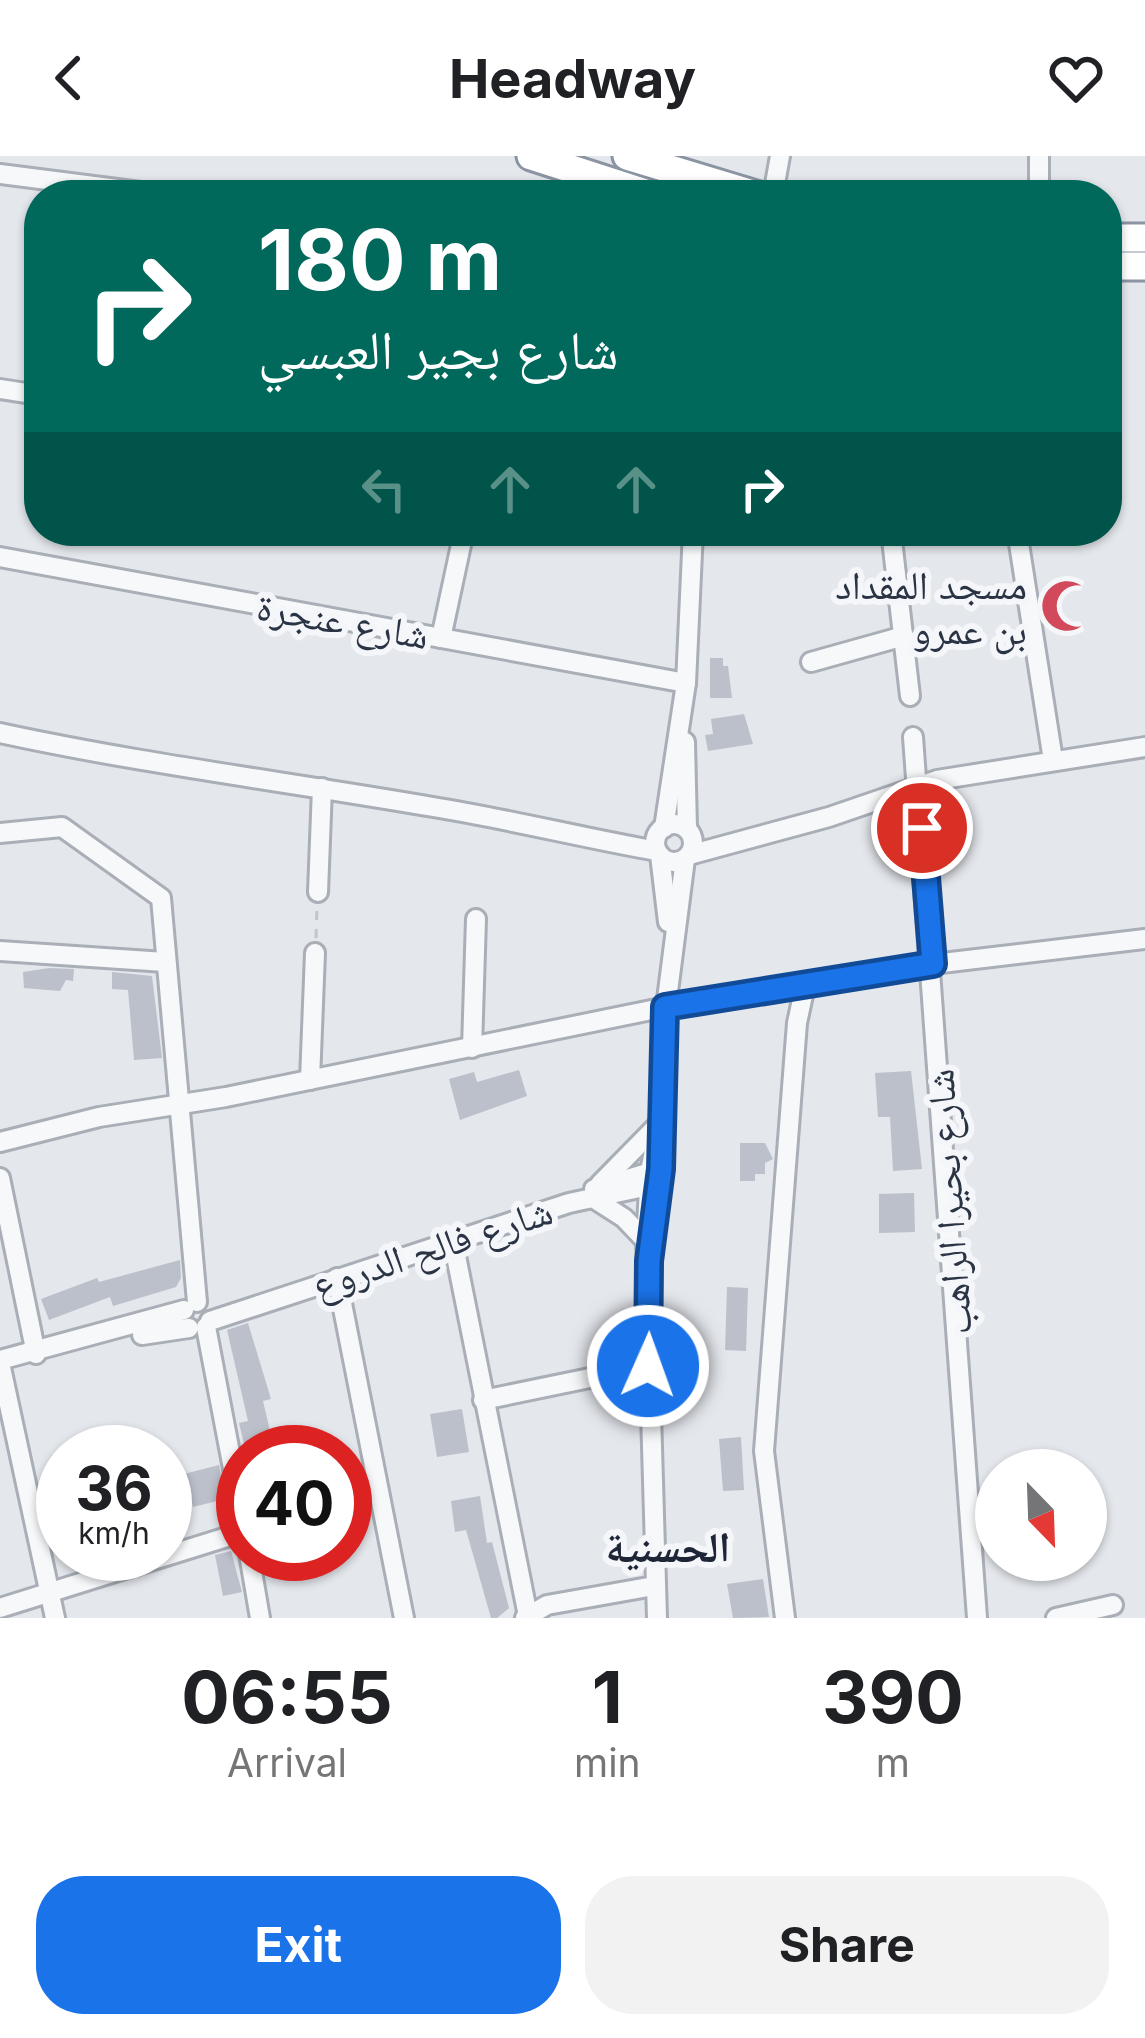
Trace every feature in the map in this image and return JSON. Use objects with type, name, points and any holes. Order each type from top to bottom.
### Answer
[{"type":"highway","points":[[531,156],[605,180]]},
{"type":"highway","points":[[627,156],[706,180]]},
{"type":"street","points":[[0,174],[47,180]]},
{"type":"street","points":[[441,638],[461,546]]},
{"type":"street","points":[[671,942],[660,841],[686,683],[692,546]]},
{"type":"street","points":[[893,546],[910,696]]},
{"type":"street","points":[[1019,546],[1053,760]]},
{"type":"street","name":"شارع عنجرة","points":[[0,557],[686,683]]},
{"type":"street","points":[[811,662],[904,635]]},
{"type":"street","points":[[657,1618],[648,1251],[671,942],[689,831],[682,713]]},
{"type":"street","points":[[0,733],[583,838],[660,841],[677,824],[689,831],[747,836]]},
{"type":"street","name":"شارع بحيرا الراهب","points":[[914,737],[977,1618]]},
{"type":"street","points":[[660,841],[674,862],[747,836],[829,817],[918,785],[1145,747]]},
{"type":"street","points":[[318,892],[322,788]]},
{"type":"street","points":[[0,833],[62,827],[160,898],[198,1318],[225,1425]]},
{"type":"street","points":[[472,1048],[476,919]]},
{"type":"street","points":[[0,1142],[99,1117],[310,1080],[665,1007],[933,964],[1145,939]]},
{"type":"street","points":[[0,951],[165,962]]},
{"type":"street","points":[[310,1080],[315,953]]},
{"type":"street","points":[[784,1618],[766,1494],[765,1434],[793,1061],[805,986]]},
{"type":"street","points":[[648,1251],[624,1219],[595,1195],[658,1118]]},
{"type":"street","points":[[0,1178],[36,1354]]},
{"type":"street","name":"شارع فالح الدروع","points":[[0,1362],[198,1318],[655,1178]]},
{"type":"street","points":[[453,1241],[527,1617],[547,1605],[654,1586]]},
{"type":"street","points":[[337,1278],[404,1618]]},
{"type":"street","points":[[0,1362],[9,1451],[56,1618]]},
{"type":"street","points":[[483,1400],[648,1366]]},
{"type":"street","points":[[0,1607],[216,1540]]},
{"type":"street","points":[[254,1581],[260,1618]]},
{"type":"street","points":[[1057,1618],[1113,1605]]},
{"type":"path","points":[[315,953],[318,892]]},
{"type":"building","points":[[710,658],[723,658],[723,666],[728,666],[732,698],[710,698]]},
{"type":"building","points":[[744,714],[753,744],[708,751],[705,735],[713,734],[711,719]]},
{"type":"building","points":[[74,969],[73,981],[66,980],[60,991],[24,988],[23,972]]},
{"type":"building","points":[[112,972],[152,976],[162,1058],[134,1060],[128,990],[112,989]]},
{"type":"building","points":[[519,1070],[527,1096],[460,1120],[449,1079],[474,1072],[477,1082]]},
{"type":"building","points":[[911,1071],[922,1169],[893,1171],[890,1117],[878,1117],[875,1073]]},
{"type":"building","points":[[740,1143],[765,1143],[773,1159],[765,1163],[765,1174],[755,1174],[755,1181],[740,1181]]},
{"type":"building","points":[[914,1193],[915,1232],[879,1233],[879,1194]]},
{"type":"building","points":[[180,1260],[181,1278],[176,1287],[113,1306],[110,1297],[49,1320],[41,1299],[97,1278],[99,1282]]},
{"type":"building","points":[[727,1287],[748,1288],[746,1351],[725,1350]]},
{"type":"building","points":[[248,1323],[271,1399],[263,1401],[269,1425],[239,1425],[248,1421],[227,1330]]},
{"type":"building","points":[[462,1409],[469,1452],[437,1457],[430,1414]]},
{"type":"building","points":[[741,1437],[744,1490],[723,1491],[719,1439]]},
{"type":"building","points":[[216,1466],[216,1501],[193,1507],[192,1472]]},
{"type":"building","points":[[480,1496],[487,1543],[492,1542],[509,1608],[497,1618],[491,1618],[466,1530],[455,1532],[451,1501]]},
{"type":"building","points":[[763,1579],[769,1617],[733,1618],[727,1584]]},
{"type":"building","points":[[220,1581],[239,1581],[242,1592],[223,1596]]},
{"type":"place","name":"مسجد المقداد بن عمرو","points":[[1067,606]]},
{"type":"district","name":"الحسنية","points":[[668,1546]]},
{"type":"route","points":[[648,1366],[649,1261],[664,1127],[665,1007],[933,964],[922,828]]}]
